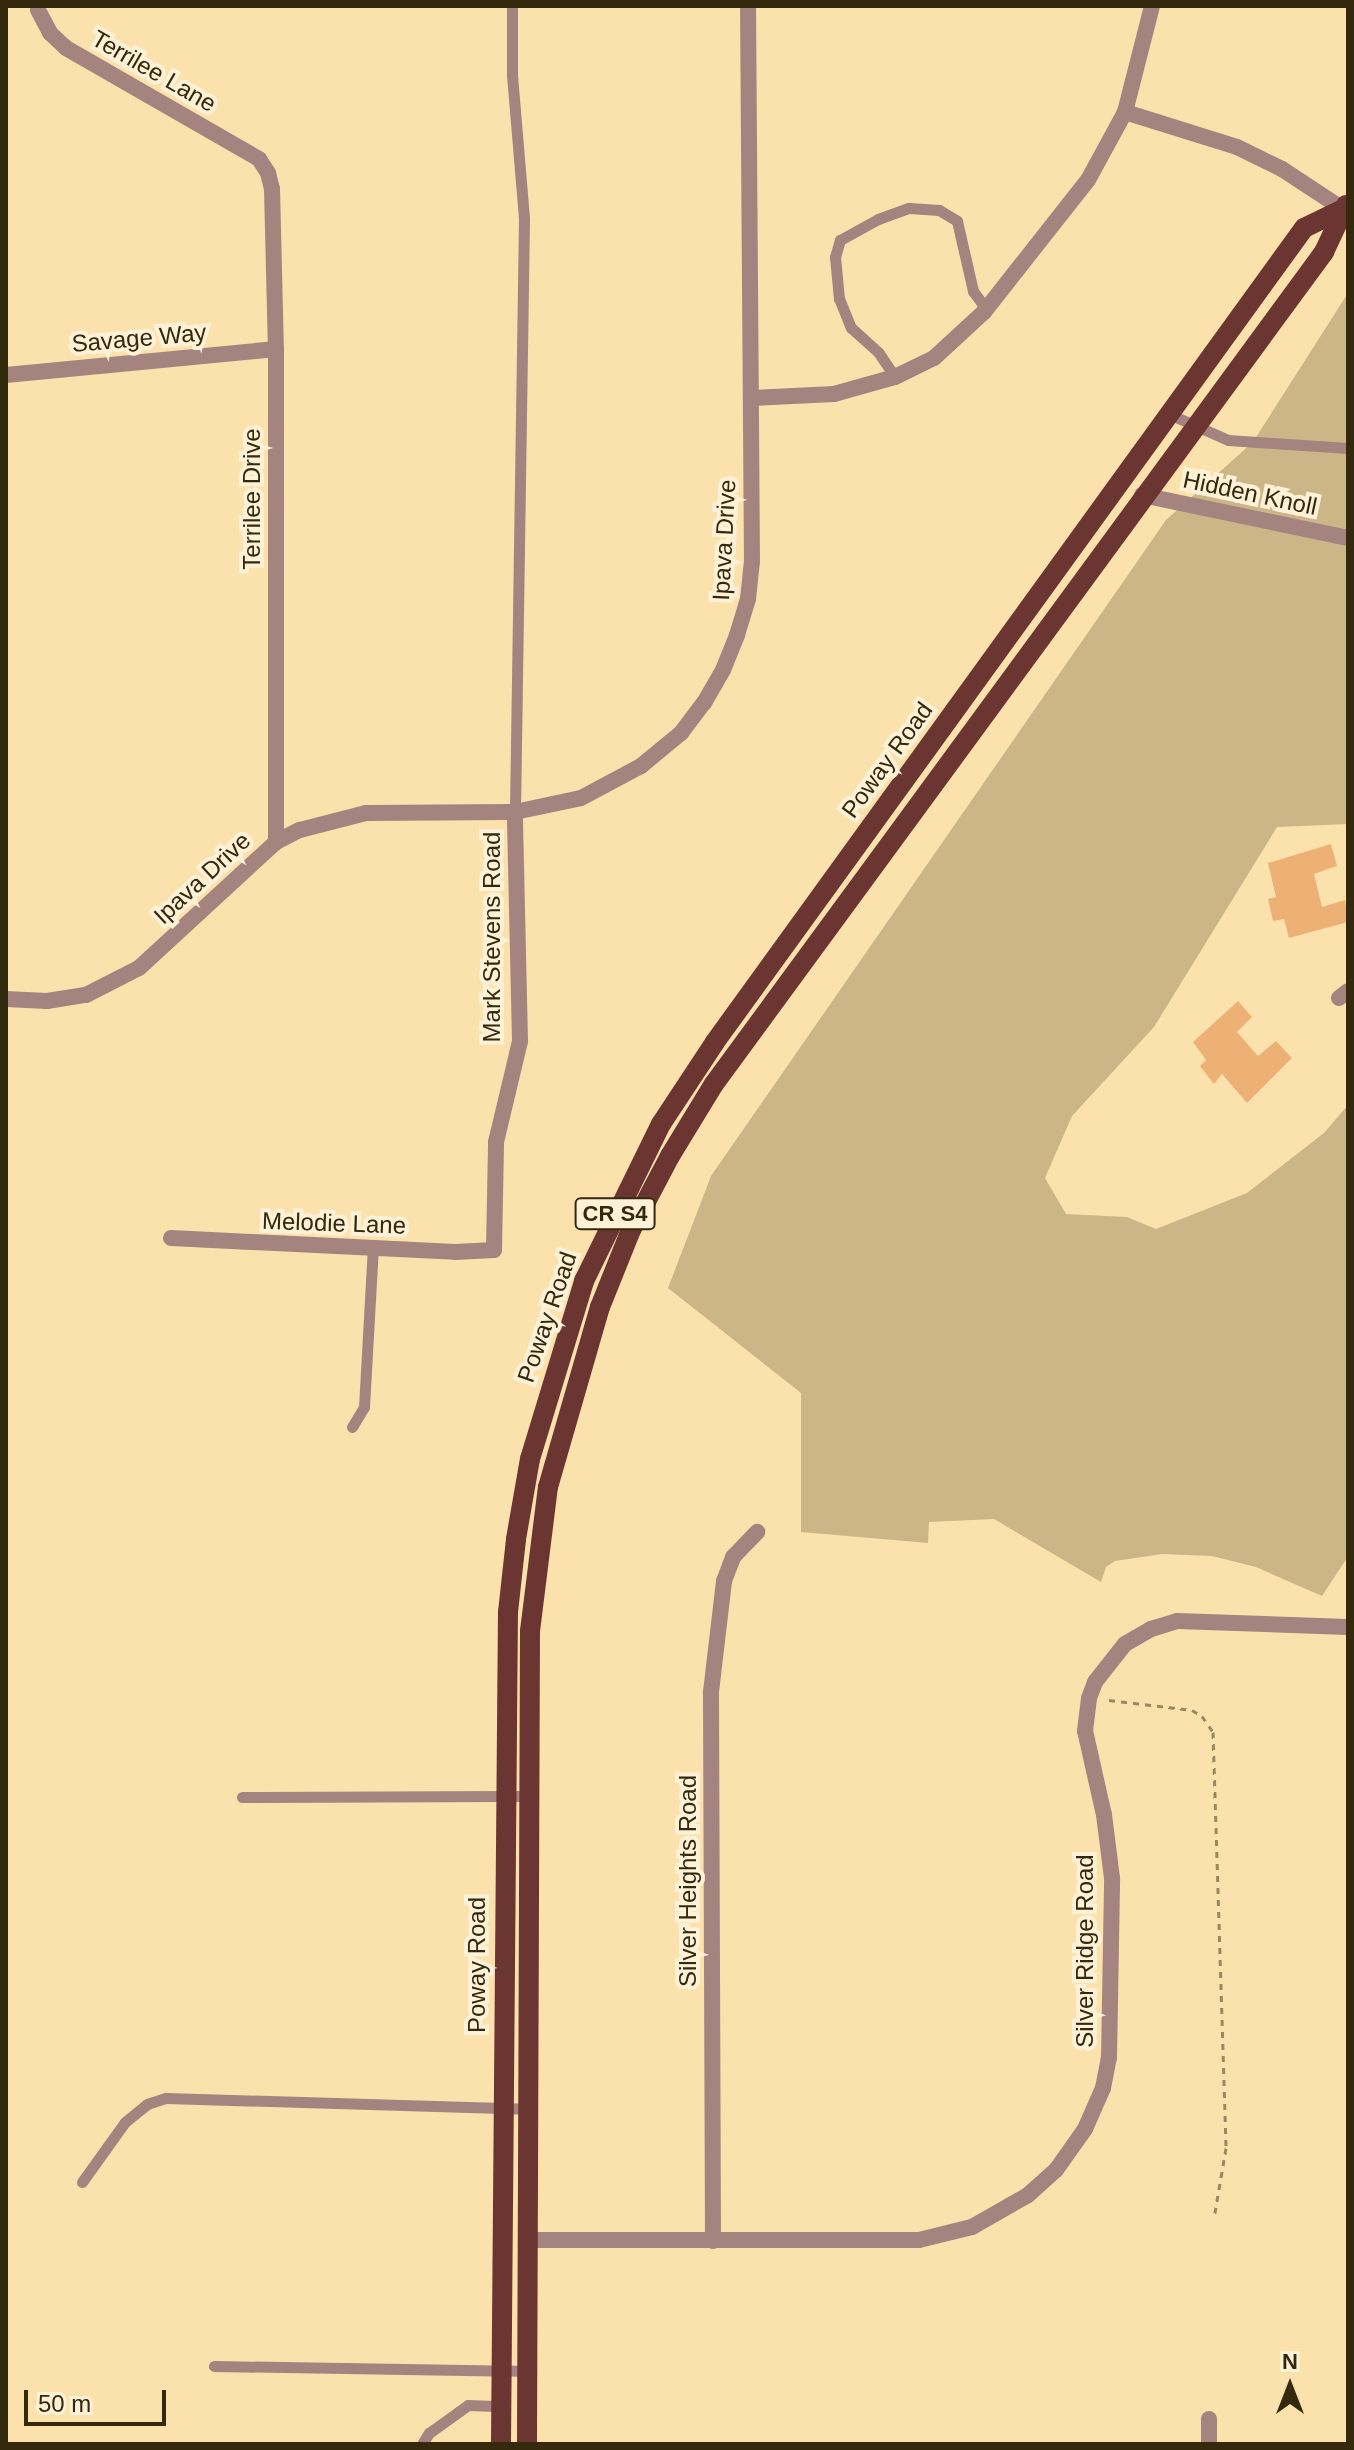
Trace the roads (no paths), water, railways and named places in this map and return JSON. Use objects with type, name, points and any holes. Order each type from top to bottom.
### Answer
[{"type":"main road","name":"Poway Road","points":[[501,2444],[504,1796],[508,1612],[530,1459],[584,1281],[661,1124],[715,1042],[1304,228],[1346,206]]},
{"type":"main road","name":"Poway Road","points":[[527,2444],[530,1631],[548,1487],[575,1386],[631,1230],[670,1156],[714,1084],[1142,495],[1324,252],[1346,206]]},
{"type":"main road","points":[[502,2240],[527,2240]]},
{"type":"street","name":"Ipava Drive","points":[[6,999],[47,1001],[86,995],[139,968],[276,842],[300,830],[366,813],[515,812],[581,798],[641,766],[681,733],[723,670],[748,599],[752,562],[748,6]]},
{"type":"street","points":[[752,398],[834,394],[895,377],[934,358],[986,309],[1088,180],[1125,112],[1152,6]]},
{"type":"street","name":"Terrilee Lane","points":[[38,10],[50,33],[66,48],[259,159]]},
{"type":"street","points":[[1125,112],[1237,147],[1346,206]]},
{"type":"street","name":"Terrilee Drive","points":[[259,159],[272,189],[276,349],[276,842]]},
{"type":"street","name":"Savage Way","points":[[6,375],[276,349]]},
{"type":"street","name":"Hidden Knoll","points":[[1142,495],[1348,538]]},
{"type":"street","name":"Mark Stevens Road","points":[[494,1250],[496,1142],[520,1041],[515,812]]},
{"type":"street","name":"Melodie Lane","points":[[171,1238],[373,1248],[494,1250]]},
{"type":"street","name":"Silver Heights Road","points":[[713,2241],[711,1692],[724,1581],[733,1557],[757,1532]]},
{"type":"street","name":"Silver Ridge Road","points":[[527,2240],[919,2240],[951,2234],[1011,2208],[1056,2170],[1077,2143],[1103,2088],[1112,2023],[1112,1878],[1104,1815],[1086,1748],[1089,1698],[1105,1666],[1125,1644],[1163,1624],[1195,1620],[1348,1627]]},
{"type":"street","points":[[1209,2419],[1209,2444]]},
{"type":"lane","points":[[512,6],[512,75],[524,219],[515,812]]},
{"type":"lane","points":[[895,377],[878,352],[851,328],[839,299],[835,257],[840,240],[878,219],[909,208],[939,210],[957,221],[973,291],[986,309]]},
{"type":"lane","points":[[1169,414],[1228,440],[1348,448]]},
{"type":"lane","points":[[352,1427],[364,1407],[373,1248]]},
{"type":"lane","points":[[242,1797],[527,1796]]},
{"type":"lane","points":[[82,2182],[125,2122],[147,2104],[166,2098],[527,2109]]},
{"type":"lane","points":[[214,2366],[527,2371]]},
{"type":"lane","points":[[422,2444],[429,2433],[468,2405],[501,2406]]}]
